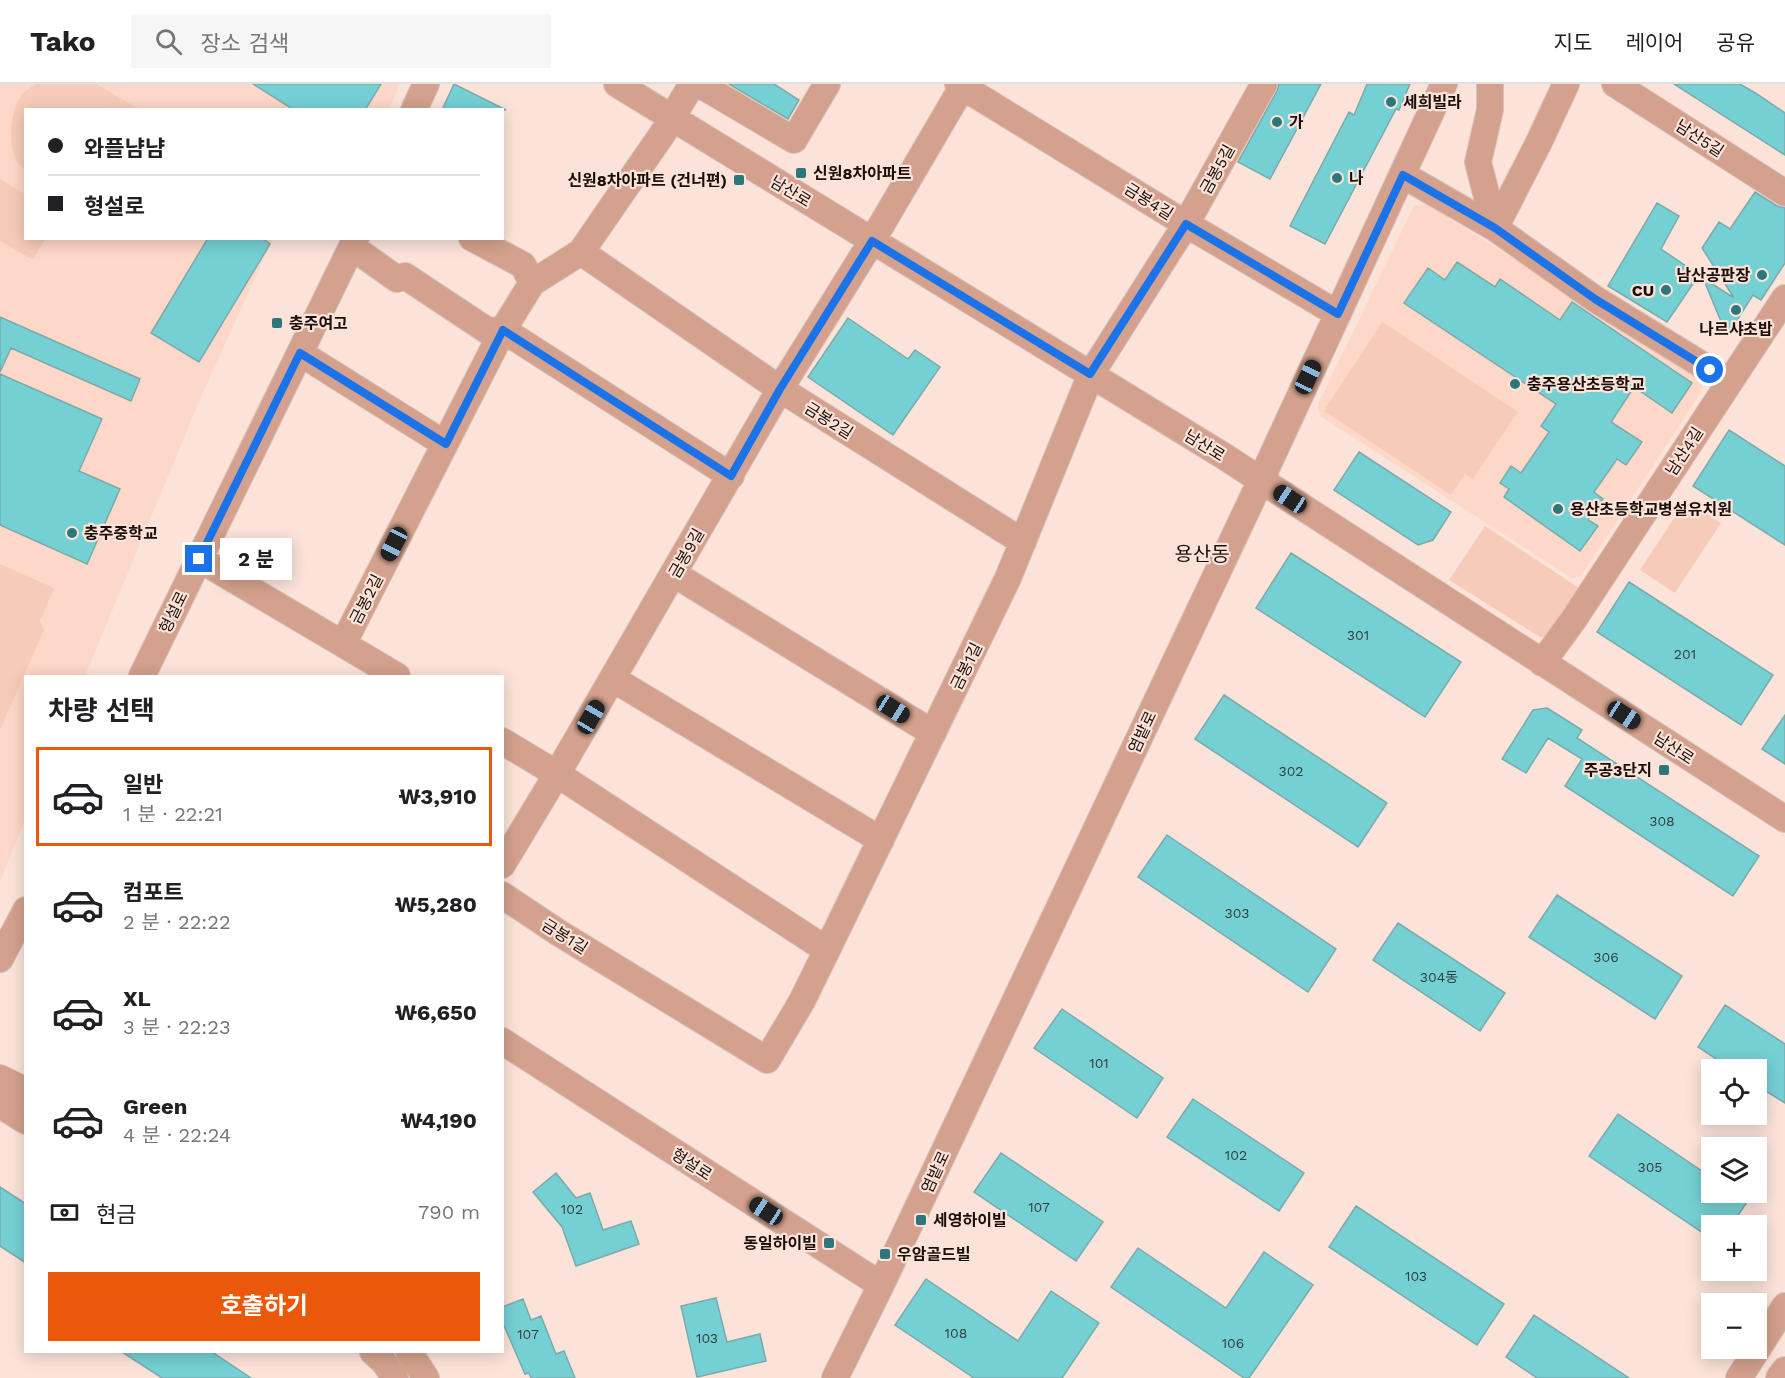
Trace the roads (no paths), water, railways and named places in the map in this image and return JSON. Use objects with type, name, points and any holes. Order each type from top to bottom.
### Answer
[{"type":"street","points":[[415,108],[426,84]]},
{"type":"street","name":"남산로","points":[[617,84],[1261,480],[1785,819]]},
{"type":"street","name":"금봉2길","points":[[343,644],[503,330],[532,283],[581,252],[672,119],[692,84]]},
{"type":"street","points":[[699,84],[794,140],[827,84]]},
{"type":"street","name":"염밭로","points":[[835,1378],[881,1286],[1261,480],[1444,84]]},
{"type":"street","points":[[1490,84],[1490,110],[1478,162],[1495,228]]},
{"type":"street","points":[[1495,228],[1566,84]]},
{"type":"street","name":"남산5길","points":[[1615,84],[1785,193]]},
{"type":"street","name":"금봉4길","points":[[872,241],[961,85],[1186,224],[1338,314]]},
{"type":"street","name":"금봉5길","points":[[1090,374],[1186,224],[1255,87]]},
{"type":"street","points":[[1403,175],[1495,228],[1595,299],[1730,382]]},
{"type":"street","points":[[476,240],[523,265],[532,283]]},
{"type":"street","name":"금봉9길","points":[[504,863],[558,774],[780,389],[872,241]]},
{"type":"street","name":"형설로","points":[[142,675],[354,243],[397,279],[405,276],[488,331],[503,330]]},
{"type":"street","name":"금봉2길","points":[[581,252],[780,389],[1023,542]]},
{"type":"street","name":"남산4길","points":[[1542,663],[1574,619],[1785,298]]},
{"type":"street","points":[[503,330],[731,476]]},
{"type":"street","points":[[300,353],[446,444]]},
{"type":"street","name":"금봉1길","points":[[504,896],[559,933],[767,1060],[802,1001],[987,623],[1023,542],[1090,374]]},
{"type":"street","points":[[199,559],[395,675]]},
{"type":"street","points":[[674,574],[933,733]]},
{"type":"street","points":[[613,679],[881,840]]},
{"type":"street","points":[[504,742],[558,774],[827,950]]},
{"type":"street","points":[[0,959],[24,914]]},
{"type":"street","name":"형설로","points":[[504,1042],[881,1286]]},
{"type":"street","points":[[0,1078],[24,1090]]},
{"type":"street","points":[[0,1105],[24,1120]]},
{"type":"street","points":[[1739,1378],[1785,1306]]},
{"type":"street","points":[[374,1353],[384,1362],[395,1378]]},
{"type":"street","points":[[410,1353],[426,1378]]},
{"type":"street","points":[[1779,1378],[1785,1370]]},
{"type":"place","name":"세희빌라","points":[[1391,102]]},
{"type":"place","name":"가","points":[[1277,122]]},
{"type":"place","name":"신원8차아파트","points":[[801,173]]},
{"type":"place","name":"나","points":[[1337,178]]},
{"type":"place","name":"신원8차아파트 (건너편)","points":[[739,180]]},
{"type":"place","name":"남산공판장","points":[[1762,275]]},
{"type":"place","name":"CU","points":[[1666,290]]},
{"type":"place","name":"나르샤초밥","points":[[1736,310]]},
{"type":"place","name":"충주여고","points":[[277,323]]},
{"type":"place","name":"충주용산초등학교","points":[[1515,384]]},
{"type":"place","name":"용산초등학교병설유치원","points":[[1558,509]]},
{"type":"place","name":"충주중학교","points":[[72,533]]},
{"type":"place","name":"주공3단지","points":[[1664,770]]},
{"type":"place","name":"세영하이빌","points":[[921,1220]]},
{"type":"place","name":"동일하이빌","points":[[829,1243]]},
{"type":"place","name":"우암골드빌","points":[[885,1254]]},
{"type":"district","name":"용산동","points":[[1202,554]]}]
